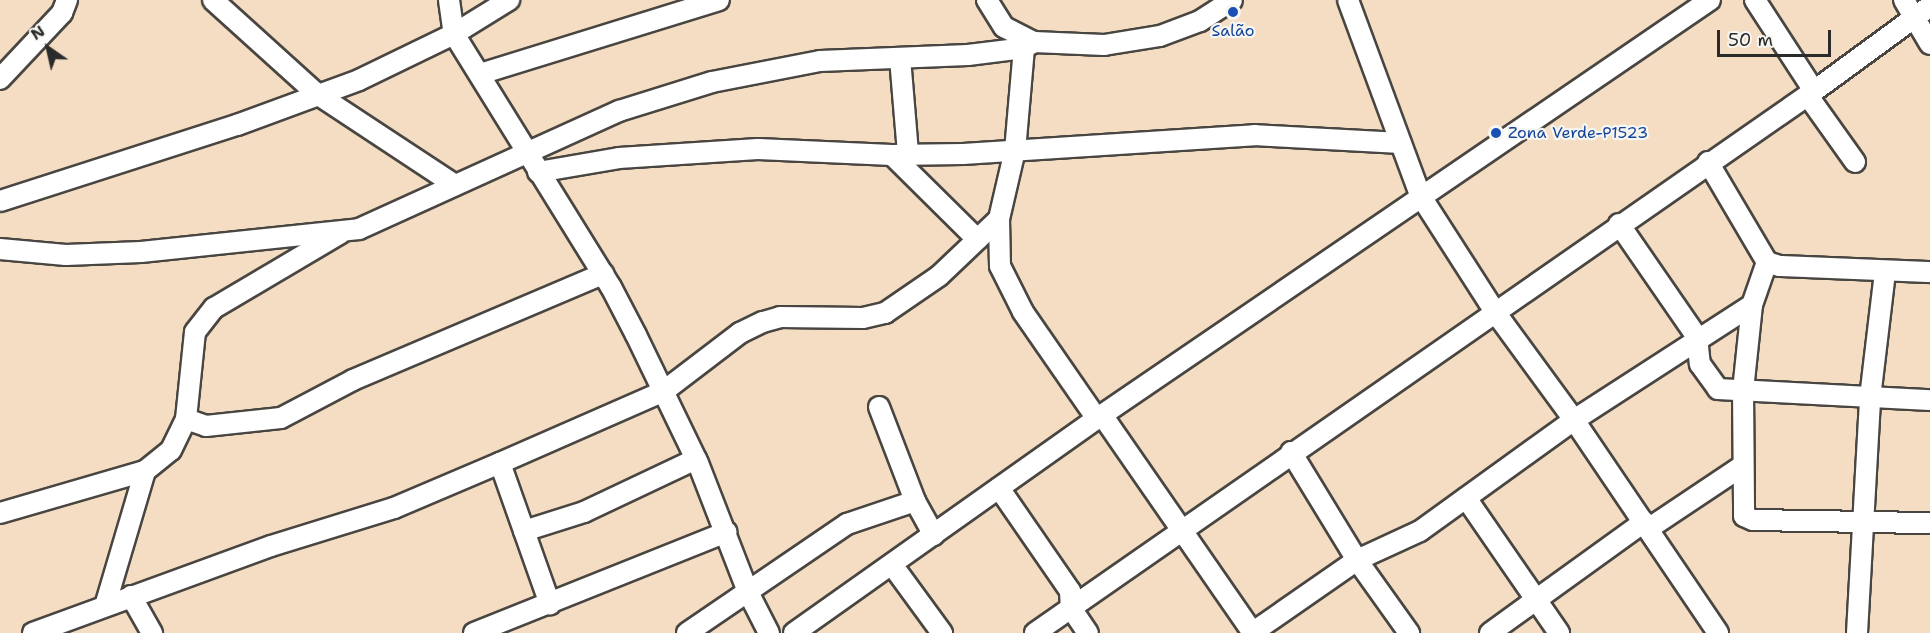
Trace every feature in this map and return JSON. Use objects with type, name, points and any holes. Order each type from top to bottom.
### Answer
[{"type":"street","points":[[0,79],[62,13],[67,0]]},
{"type":"street","points":[[213,0],[317,94],[455,185]]},
{"type":"street","points":[[449,0],[454,34],[603,274],[664,391],[727,532],[747,592],[769,633]]},
{"type":"street","points":[[0,201],[237,125],[359,80],[454,34],[509,0]]},
{"type":"street","points":[[480,74],[718,0]]},
{"type":"street","points":[[987,0],[1004,27],[1029,45]]},
{"type":"street","points":[[0,249],[66,255],[141,252],[359,230],[619,111],[712,82],[820,61],[900,58],[1029,45],[1104,45],[1160,36],[1200,21],[1232,0]]},
{"type":"street","points":[[1348,0],[1420,195],[1495,312],[1574,420],[1718,633]]},
{"type":"street","points":[[794,633],[893,566],[1099,417],[1420,195],[1710,0]]},
{"type":"street","points":[[1755,0],[1855,162]]},
{"type":"street","points":[[1035,633],[1708,162],[1811,93],[1916,7],[1930,44]]},
{"type":"street","points":[[1029,45],[1015,150],[999,219],[1000,266],[1007,286],[1253,633],[1357,560],[1420,531],[1574,420],[1697,337],[1752,305]]},
{"type":"street","points":[[900,58],[900,154],[977,239]]},
{"type":"street","points":[[538,172],[619,158],[758,149],[900,154],[1015,150],[1254,135],[1401,143]]},
{"type":"street","points":[[1708,162],[1767,262],[1779,266],[1930,272]]},
{"type":"street","points":[[36,632],[271,546],[394,508],[500,463],[664,391],[732,339],[763,322],[780,317],[864,318],[885,313],[939,276],[999,219]]},
{"type":"street","points":[[1619,224],[1697,337],[1700,364],[1718,389],[1930,400]]},
{"type":"street","points":[[0,513],[146,471],[171,450],[186,419],[195,332],[214,308],[341,233]]},
{"type":"street","points":[[1767,262],[1752,305],[1743,390],[1744,516],[1753,520],[1864,520],[1930,523]]},
{"type":"street","points":[[1857,633],[1870,398],[1885,272]]},
{"type":"street","points":[[186,419],[206,426],[281,418],[353,380],[603,274]]},
{"type":"street","points":[[879,407],[915,501],[934,535]]},
{"type":"street","points":[[1291,453],[1357,560],[1408,633]]},
{"type":"street","points":[[524,531],[584,512],[696,459]]},
{"type":"street","points":[[500,463],[550,604]]},
{"type":"street","points":[[1490,633],[1646,525],[1742,466]]},
{"type":"street","points":[[105,606],[146,471]]},
{"type":"street","points":[[999,488],[1070,591],[1071,608],[1088,633]]},
{"type":"street","points":[[1466,498],[1559,633]]},
{"type":"street","points":[[687,633],[848,524],[915,501]]},
{"type":"street","points":[[474,633],[508,628],[550,604],[727,532]]},
{"type":"street","points":[[893,566],[942,633]]},
{"type":"street","points":[[131,596],[152,633]]},
{"type":"place","name":"Salão","points":[[1233,12]]},
{"type":"place","name":"Zona Verde-P1523","points":[[1496,133]]}]
